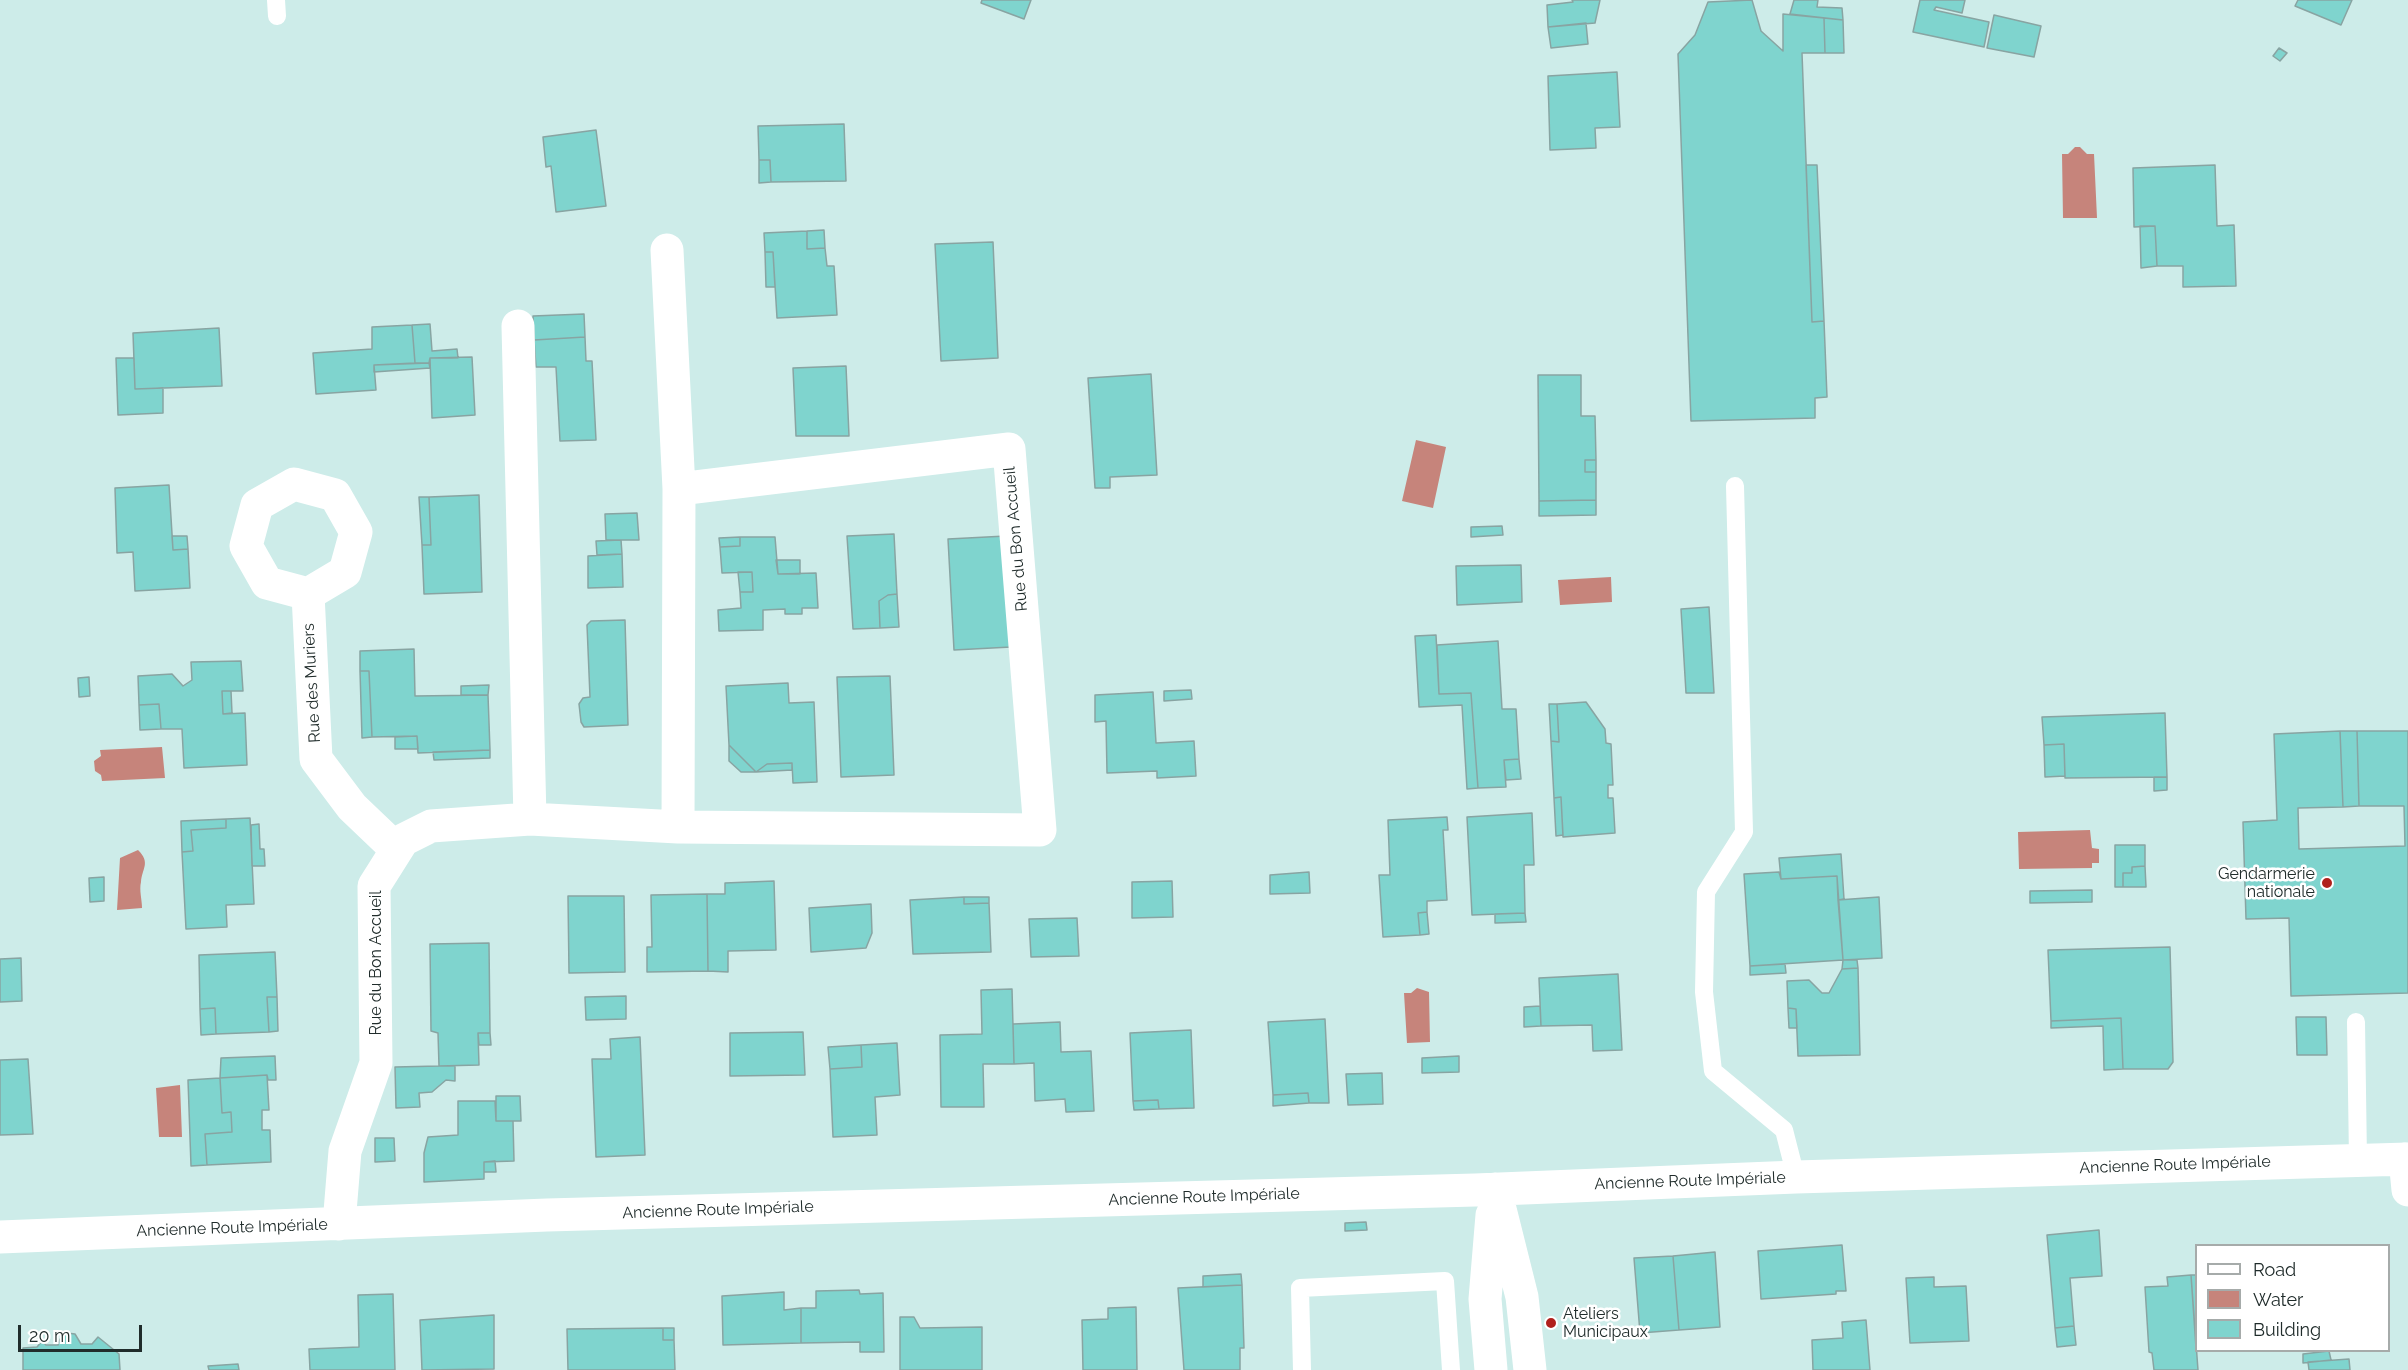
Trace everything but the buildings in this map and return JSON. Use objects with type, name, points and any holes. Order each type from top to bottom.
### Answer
[{"type":"street","points":[[667,250],[679,489],[678,827]]},
{"type":"street","points":[[518,326],[530,819]]},
{"type":"street","name":"Rue du Bon Accueil","points":[[339,1224],[345,1151],[376,1063],[374,886],[403,840],[431,826],[530,819],[678,827],[1040,830],[1009,449],[679,489]]},
{"type":"street","name":"Rue des Muriers","points":[[308,594],[316,759],[352,807],[396,849]]},
{"type":"street","name":"Ancienne Route Impériale","points":[[0,1237],[547,1215],[1495,1189],[1796,1177],[2358,1160],[2407,1169]]},
{"type":"street","points":[[1491,1370],[1485,1299],[1495,1189]]},
{"type":"street","points":[[1495,1189],[1522,1297],[1530,1370]]},
{"type":"lane","points":[[1735,486],[1744,832],[1706,892],[1704,993],[1713,1071],[1784,1130],[1796,1177]]},
{"type":"lane","points":[[2356,1022],[2358,1160]]},
{"type":"lane","points":[[1302,1370],[1300,1288],[1445,1281],[1452,1370]]},
{"type":"water","points":[[2075,147],[2080,147],[2087,154],[2094,154],[2097,218],[2063,218],[2062,154],[2068,154]]},
{"type":"water","points":[[1416,440],[1446,447],[1433,508],[1402,501]]},
{"type":"water","points":[[1611,577],[1612,602],[1560,605],[1558,580]]},
{"type":"water","points":[[162,747],[165,778],[102,781],[101,775],[95,771],[94,761],[101,756],[100,750]]},
{"type":"water","points":[[2090,830],[2092,848],[2099,849],[2099,863],[2092,863],[2092,868],[2019,869],[2018,832]]},
{"type":"water","points":[[138,850],[145,862],[140,885],[142,908],[117,910],[120,858]]},
{"type":"water","points":[[1417,988],[1429,992],[1430,1042],[1407,1043],[1404,993],[1411,993]]},
{"type":"water","points":[[180,1085],[182,1137],[159,1137],[156,1088]]},
{"type":"place","name":"Gendarmerie nationale","points":[[2327,883]]},
{"type":"place","name":"Ateliers Municipaux","points":[[1551,1323]]}]
